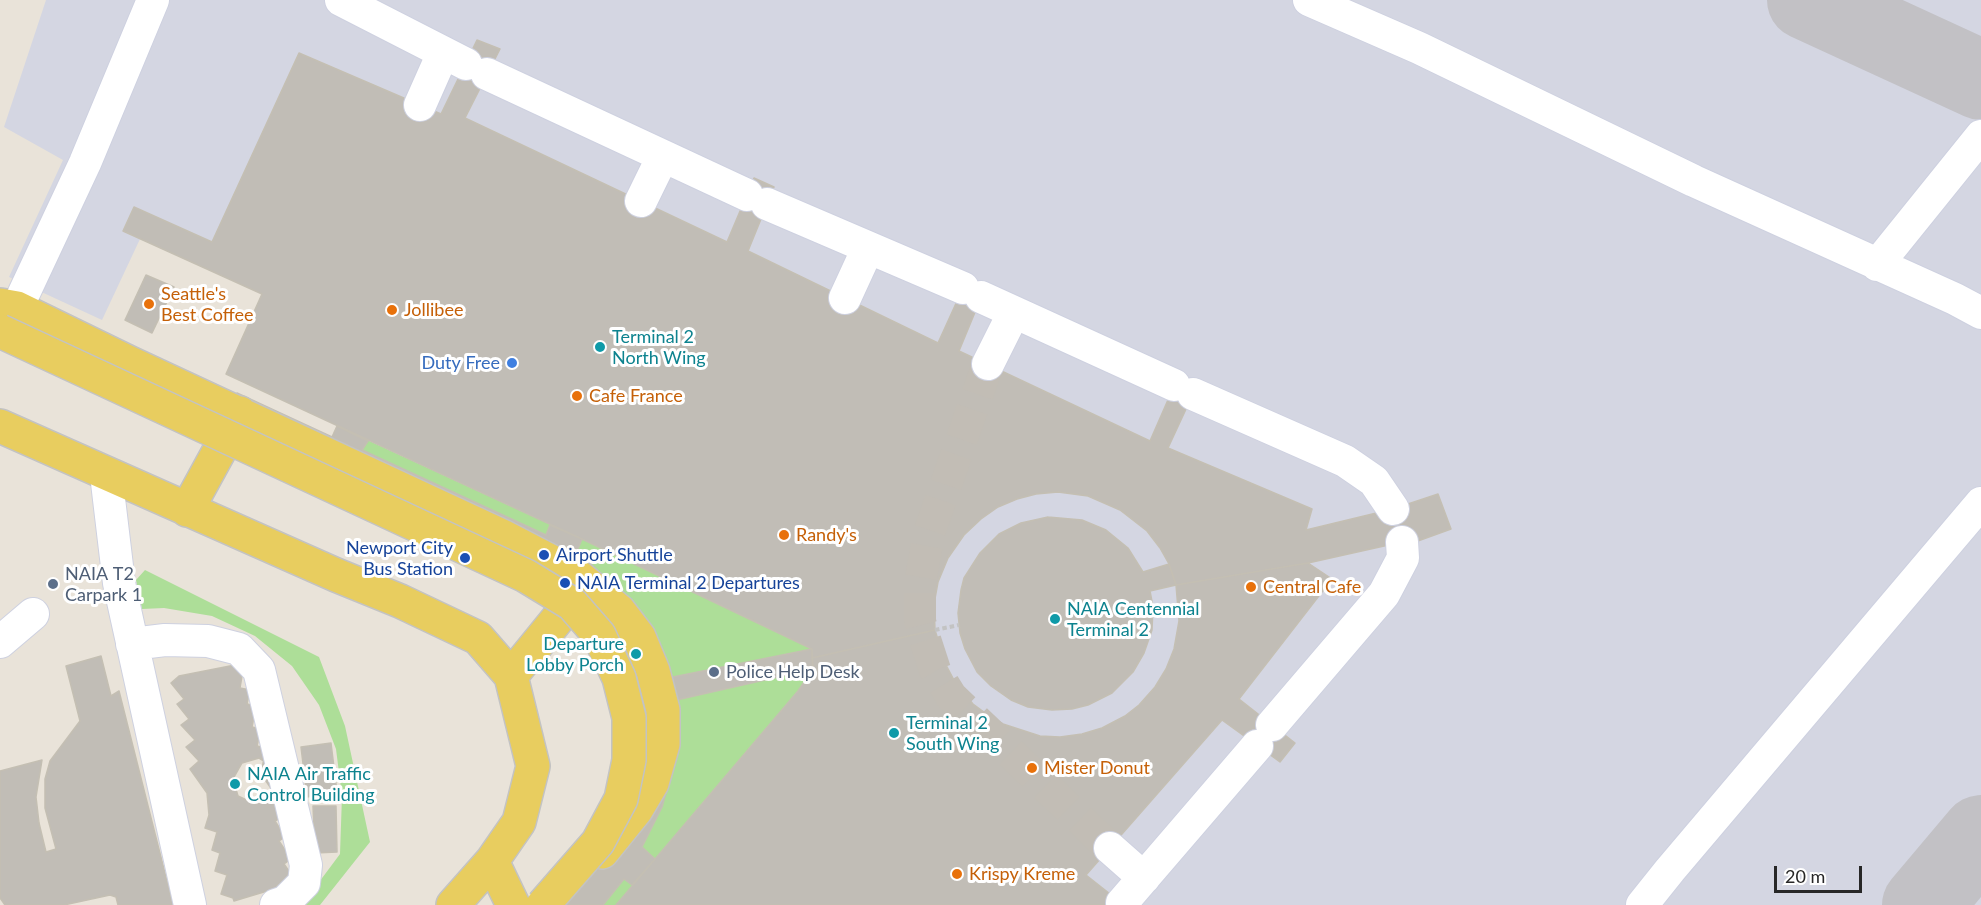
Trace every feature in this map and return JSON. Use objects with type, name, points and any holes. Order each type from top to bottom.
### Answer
[{"type":"main road","points":[[6,315],[240,413],[502,536],[575,574],[618,610],[639,637],[653,671],[663,710],[663,744],[652,783],[636,810],[555,905]]},
{"type":"main road","points":[[6,315],[526,576],[572,604],[599,635],[619,678],[629,718],[629,760],[621,799],[598,842],[543,905]]},
{"type":"main road","points":[[187,510],[240,413]]},
{"type":"main road","points":[[0,426],[187,510],[400,601],[477,638],[511,676],[533,766],[519,822],[492,861],[453,905]]},
{"type":"main road","points":[[511,676],[586,584]]},
{"type":"main road","points":[[492,861],[513,905]]},
{"type":"lane","points":[[6,315],[85,163],[153,0]]},
{"type":"lane","points":[[341,0],[465,64],[757,200],[972,293],[1345,461],[1374,481],[1393,509]]},
{"type":"lane","points":[[1309,0],[1419,48],[1694,181],[1955,299],[1981,313]]},
{"type":"lane","points":[[420,105],[465,64]]},
{"type":"lane","points":[[1876,265],[1981,136]]},
{"type":"lane","points":[[641,201],[663,156]]},
{"type":"lane","points":[[845,298],[868,248]]},
{"type":"lane","points":[[988,364],[1014,312]]},
{"type":"lane","points":[[106,474],[119,583],[190,905]]},
{"type":"lane","points":[[1642,905],[1981,503]]},
{"type":"lane","points":[[1122,903],[1384,594],[1403,558],[1402,542]]},
{"type":"lane","points":[[0,642],[33,614]]},
{"type":"lane","points":[[132,644],[165,640],[208,640],[239,649],[259,670],[306,865],[304,883],[285,902],[276,905]]},
{"type":"lane","points":[[1110,848],[1144,878]]},
{"type":"path","points":[[935,630],[959,625]]},
{"type":"shaded area","points":[[46,0],[1981,0],[1981,905],[616,905],[798,691],[813,669],[563,530],[226,374],[262,294],[140,239],[102,320],[9,277],[63,160],[4,127]]},
{"type":"green space","points":[[237,393],[332,437],[337,426],[582,539],[812,649],[813,669],[798,691],[616,905],[549,905],[624,797],[607,639]]},
{"type":"green space","points":[[145,570],[319,657],[345,726],[370,842],[320,905],[302,905],[340,854],[342,796],[336,749],[319,705],[292,666],[255,636],[212,616],[164,608],[142,609],[136,580]]},
{"type":"building","name":"Terminal 2 North Wing","points":[[477,40],[500,49],[465,118],[727,242],[754,178],[774,187],[748,251],[938,343],[963,288],[985,288],[959,351],[1150,441],[1178,377],[1193,394],[1168,448],[1312,509],[1306,530],[1393,509],[1438,494],[1451,529],[1404,546],[1402,542],[1308,563],[1176,585],[1169,564],[1160,548],[1147,531],[1120,510],[1088,496],[1058,492],[1036,494],[998,507],[964,535],[948,558],[938,582],[934,604],[935,630],[812,658],[812,649],[582,539],[226,374],[262,294],[123,231],[134,207],[212,242],[299,53],[441,114]]},
{"type":"building","name":"Seattle's Best Coffee","points":[[146,275],[174,287],[152,333],[125,320]]},
{"type":"building","name":"Departure Lobby Porch","points":[[237,393],[332,437],[337,426],[368,441],[362,450],[546,535],[550,525],[582,539],[577,551],[625,596],[668,678],[812,649],[813,669],[672,701],[674,756],[670,778],[662,807],[642,847],[655,859],[632,885],[624,879],[603,905],[549,905],[624,798],[607,639],[223,426]]},
{"type":"building","name":"NAIA Centennial Terminal 2","points":[[1048,517],[1082,520],[1106,530],[1128,548],[1143,572],[1169,564],[1176,585],[1150,591],[1153,607],[1152,630],[1144,653],[1133,672],[1112,693],[1088,705],[1072,709],[1052,710],[1028,707],[1011,700],[991,686],[977,672],[965,649],[960,633],[958,613],[964,578],[980,553],[999,534],[1021,523]]},
{"type":"building","name":"Terminal 2 South Wing","points":[[1308,563],[1332,579],[1239,699],[1295,743],[1280,762],[1222,720],[1086,875],[1124,905],[616,905],[798,691],[813,669],[812,658],[935,630],[945,663],[956,684],[973,704],[988,715],[1003,724],[1040,736],[1060,737],[1082,734],[1102,728],[1125,716],[1139,705],[1155,687],[1174,649],[1179,621],[1176,585]]},
{"type":"building","points":[[101,656],[111,696],[119,691],[173,905],[118,905],[116,897],[110,895],[64,905],[5,905],[0,898],[0,771],[42,760],[36,797],[39,823],[46,852],[56,849],[45,808],[45,779],[50,761],[80,721],[66,666]]},
{"type":"building","name":"NAIA Air Traffic Control Building","points":[[235,665],[243,670],[240,688],[250,690],[247,704],[256,706],[252,727],[261,729],[257,746],[266,748],[261,774],[275,794],[269,798],[282,817],[275,821],[285,837],[279,841],[291,859],[284,864],[293,877],[276,886],[277,888],[234,901],[233,898],[221,894],[227,875],[215,871],[220,853],[212,850],[217,832],[205,828],[209,815],[207,793],[190,769],[199,761],[186,747],[195,740],[181,725],[189,719],[177,704],[184,699],[171,683],[179,676]]},
{"type":"building","points":[[331,743],[337,792],[307,797],[301,747]]},
{"type":"building","points":[[259,758],[275,768],[279,783],[271,798],[255,804],[238,796],[233,779],[242,763]]},
{"type":"building","points":[[313,806],[336,806],[337,852],[315,853]]},
{"type":"taxiway","points":[[1807,0],[1981,80]]},
{"type":"taxiway","points":[[1922,905],[1981,835]]},
{"type":"tunnel","points":[[988,364],[929,533],[920,583],[920,621],[923,633],[935,670],[951,696],[1110,848]]},
{"type":"place","name":"Seattle's Best Coffee","points":[[149,304]]},
{"type":"place","name":"Jollibee","points":[[392,310]]},
{"type":"place","name":"Terminal 2 North Wing","points":[[600,347]]},
{"type":"place","name":"Duty Free","points":[[512,363]]},
{"type":"place","name":"Cafe France","points":[[577,396]]},
{"type":"place","name":"Randy's","points":[[784,535]]},
{"type":"place","name":"Airport Shuttle","points":[[544,555]]},
{"type":"place","name":"Newport City Bus Station","points":[[465,558]]},
{"type":"place","name":"NAIA Terminal 2 Departures","points":[[565,583]]},
{"type":"place","name":"NAIA T2 Carpark 1","points":[[53,584]]},
{"type":"place","name":"Central Cafe","points":[[1251,587]]},
{"type":"place","name":"NAIA Centennial Terminal 2","points":[[1055,619]]},
{"type":"place","name":"Departure Lobby Porch","points":[[636,654]]},
{"type":"place","name":"Police Help Desk","points":[[714,672]]},
{"type":"place","name":"Terminal 2 South Wing","points":[[894,733]]},
{"type":"place","name":"Mister Donut","points":[[1032,768]]},
{"type":"place","name":"NAIA Air Traffic Control Building","points":[[235,784]]},
{"type":"place","name":"Krispy Kreme","points":[[957,874]]}]
